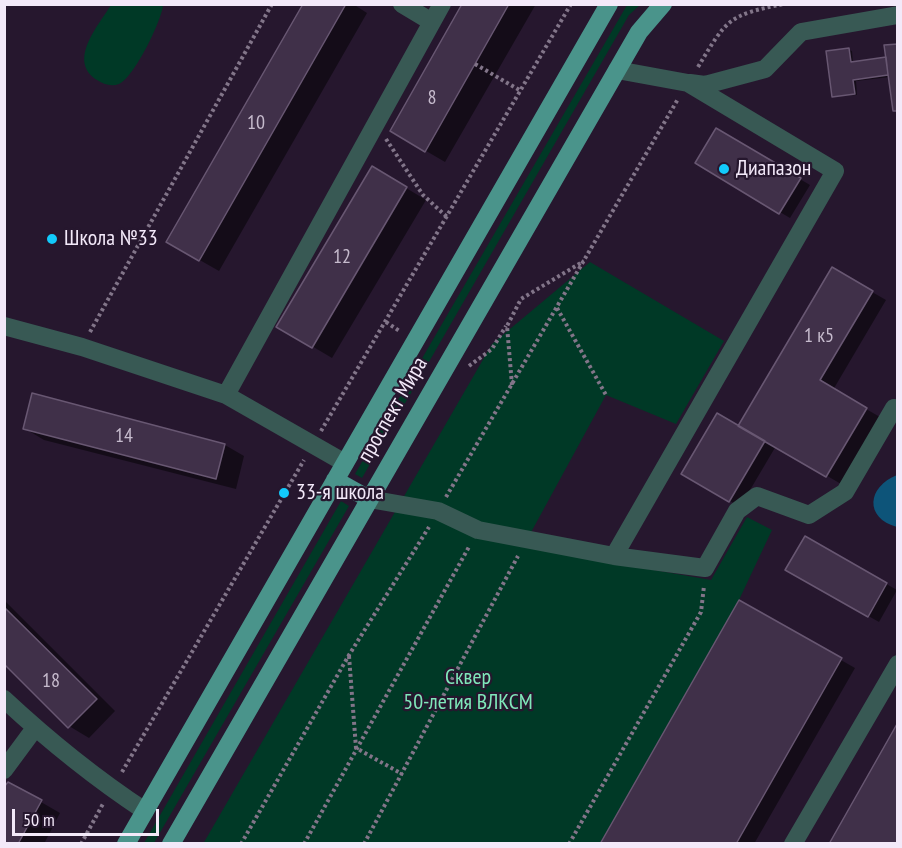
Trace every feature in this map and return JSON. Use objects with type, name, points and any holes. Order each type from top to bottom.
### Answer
[{"type":"main road","name":"проспект Мира","points":[[126,843],[609,4]]},
{"type":"main road","name":"проспект Мира","points":[[171,843],[639,32],[663,4]]},
{"type":"main road","points":[[336,480],[369,500]]},
{"type":"lane","points":[[402,4],[432,22]]},
{"type":"lane","points":[[225,395],[442,4]]},
{"type":"lane","points":[[617,70],[705,85],[765,69],[801,32],[897,15]]},
{"type":"lane","points":[[614,556],[835,171],[688,82]]},
{"type":"lane","points":[[4,326],[82,347],[225,395],[345,464]]},
{"type":"lane","points":[[369,500],[438,511],[478,530],[614,556],[705,568],[737,511],[757,496],[809,515],[845,492],[896,407]]},
{"type":"lane","points":[[793,843],[897,663]]},
{"type":"lane","points":[[4,699],[35,728],[112,789],[145,811]]},
{"type":"lane","points":[[4,770],[35,728]]},
{"type":"path","points":[[82,347],[272,4]]},
{"type":"path","points":[[317,439],[572,4]]},
{"type":"path","points":[[444,502],[718,34],[734,18],[749,11],[784,4]]},
{"type":"path","points":[[475,64],[521,91]]},
{"type":"path","points":[[376,123],[423,195],[447,218]]},
{"type":"path","points":[[462,367],[467,368],[492,349],[521,299],[585,260]]},
{"type":"path","points":[[557,308],[606,395]]},
{"type":"path","points":[[386,322],[401,332]]},
{"type":"path","points":[[507,326],[512,385]]},
{"type":"path","points":[[120,774],[309,451]]},
{"type":"path","points":[[241,843],[349,655],[432,521]]},
{"type":"path","points":[[304,843],[478,530]]},
{"type":"path","points":[[364,843],[522,548]]},
{"type":"path","points":[[569,843],[701,612],[705,568]]},
{"type":"path","points":[[349,655],[356,748]]},
{"type":"path","points":[[356,748],[402,774]]},
{"type":"path","points":[[81,843],[110,793]]},
{"type":"green space","points":[[111,5],[163,5],[153,35],[139,60],[125,79],[113,85],[97,80],[88,72],[85,63],[88,43]]},
{"type":"green space","points":[[627,5],[640,5],[629,15],[362,478],[355,474]]},
{"type":"green space","name":"Сквер 50-летия ВЛКСМ","points":[[590,262],[724,341],[676,424],[606,395],[523,547],[711,580],[747,517],[772,530],[739,600],[600,843],[203,844],[492,344]]},
{"type":"green space","points":[[341,501],[349,506],[154,843],[144,843]]},
{"type":"water","points":[[898,475],[897,527],[886,523],[879,517],[873,502],[880,487],[887,480]]},
{"type":"building","points":[[303,4],[346,4],[199,261],[166,242]]},
{"type":"building","points":[[462,4],[509,4],[425,152],[390,131]]},
{"type":"building","points":[[898,44],[898,111],[893,111],[884,45]]},
{"type":"building","points":[[849,48],[851,62],[886,57],[888,75],[853,80],[855,94],[832,97],[826,51]]},
{"type":"building","points":[[716,128],[801,178],[779,214],[695,163]]},
{"type":"building","points":[[372,166],[407,187],[312,348],[276,327]]},
{"type":"building","points":[[832,267],[873,291],[820,380],[867,408],[826,477],[738,426]]},
{"type":"building","points":[[32,393],[225,444],[216,479],[23,429]]},
{"type":"building","points":[[717,413],[765,441],[729,502],[681,474]]},
{"type":"building","points":[[805,536],[887,583],[868,617],[785,570]]},
{"type":"building","points":[[739,600],[842,658],[736,844],[600,844]]},
{"type":"building","points":[[4,607],[97,699],[68,728],[4,664]]},
{"type":"building","points":[[897,724],[898,844],[829,844]]},
{"type":"building","points":[[8,782],[42,800],[18,844],[4,844],[4,787]]},
{"type":"place","name":"Диапазон","points":[[724,169]]},
{"type":"place","name":"Школа №33","points":[[52,239]]},
{"type":"place","name":"33-я школа","points":[[284,493]]}]
